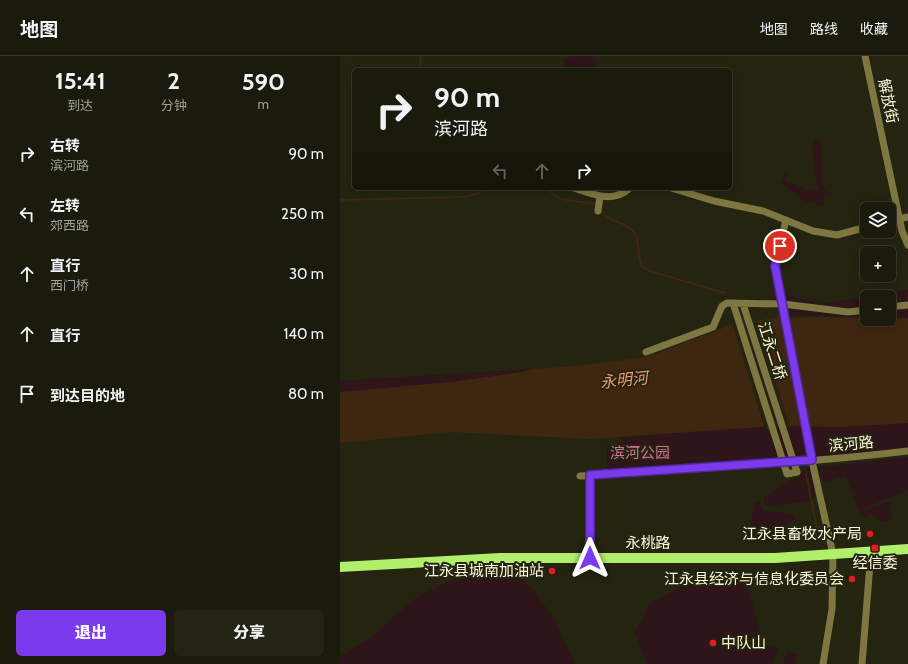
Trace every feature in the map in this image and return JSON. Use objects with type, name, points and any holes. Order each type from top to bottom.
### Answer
[{"type":"main road","name":"永桃路","points":[[340,566],[500,558],[775,558],[908,549]]},
{"type":"street","name":"解放街","points":[[866,56],[902,231],[908,245]]},
{"type":"street","points":[[579,190],[600,199],[612,197],[627,190]]},
{"type":"street","points":[[678,190],[714,201],[763,211],[813,231],[837,235],[860,229]]},
{"type":"street","points":[[598,211],[600,199]]},
{"type":"street","points":[[896,220],[908,217]]},
{"type":"street","points":[[786,220],[775,266],[806,435],[833,554],[832,609],[823,664]]},
{"type":"street","points":[[646,352],[713,327],[722,306],[727,303],[783,304],[848,312],[860,311]]},
{"type":"street","name":"江永二桥","points":[[733,304],[783,462]]},
{"type":"street","name":"江永二桥","points":[[743,304],[793,462]]},
{"type":"street","points":[[896,306],[908,305]]},
{"type":"street","name":"滨河路","points":[[580,476],[793,462],[908,451]]},
{"type":"street","points":[[783,462],[787,474],[797,472],[793,462]]},
{"type":"street","points":[[590,475],[590,558]]},
{"type":"street","points":[[862,664],[871,551]]},
{"type":"green space","points":[[571,56],[595,56],[596,64],[600,68],[567,68],[562,60]]},
{"type":"green space","points":[[816,139],[821,140],[822,181],[824,188],[826,192],[832,192],[833,194],[823,197],[824,206],[805,201],[780,183],[786,170],[788,171],[785,178],[786,181],[812,191],[818,190],[814,170],[815,157],[812,150]]},
{"type":"green space","points":[[908,289],[908,318],[896,318],[896,291]]},
{"type":"green space","points":[[780,293],[821,304],[860,297],[860,317],[785,315]]},
{"type":"green space","points":[[531,369],[523,372],[451,382],[340,392],[340,381]]},
{"type":"green space","name":"滨河公园","points":[[908,423],[908,451],[812,461],[740,459],[607,474],[607,445],[622,444],[622,437],[775,426],[841,427]]},
{"type":"green space","points":[[908,457],[908,490],[858,510],[846,476],[823,482],[818,467]]},
{"type":"green space","points":[[809,467],[816,495],[812,500],[764,506],[764,498],[767,495],[796,478]]},
{"type":"green space","points":[[760,501],[762,509],[793,515],[795,519],[784,526],[775,535],[760,537],[754,533],[751,523],[754,503]]},
{"type":"green space","points":[[890,501],[892,503],[890,508],[892,517],[889,521],[881,521],[874,515],[864,518],[859,515],[861,509],[864,510]]},
{"type":"green space","points":[[500,558],[534,591],[555,620],[575,664],[340,664],[340,656],[368,640],[418,596]]},
{"type":"green space","points":[[712,581],[747,585],[764,645],[778,648],[772,664],[647,664],[635,632],[650,603],[680,588],[700,582]]},
{"type":"green space","points":[[787,652],[798,655],[795,664],[783,664]]},
{"type":"water","name":"永明河","points":[[775,318],[860,318],[860,326],[896,326],[896,318],[908,318],[908,423],[841,427],[775,426],[590,439],[450,432],[340,443],[340,392],[451,382],[523,372],[531,369],[575,366],[647,357],[736,323]]},
{"type":"pier","points":[[757,319],[790,428],[765,429],[732,323]]},
{"type":"waterway","points":[[419,68],[421,56]]},
{"type":"waterway","points":[[340,200],[464,197],[480,193],[482,190]]},
{"type":"waterway","points":[[549,190],[560,199],[596,204]]},
{"type":"waterway","points":[[600,210],[612,220],[630,228],[634,232],[640,261],[647,270],[725,293]]},
{"type":"waterway","points":[[777,316],[780,320]]},
{"type":"waterway","points":[[806,474],[817,529]]},
{"type":"place","name":"江永县畜牧水产局","points":[[870,534]]},
{"type":"place","name":"经信委","points":[[875,548]]},
{"type":"place","name":"江永县城南加油站","points":[[552,571]]},
{"type":"place","name":"江永县经济与信息化委员会","points":[[852,579]]},
{"type":"place","name":"中队山","points":[[713,643]]},
{"type":"route","points":[[590,558],[590,475],[812,460],[806,435],[775,266],[780,246]]}]
